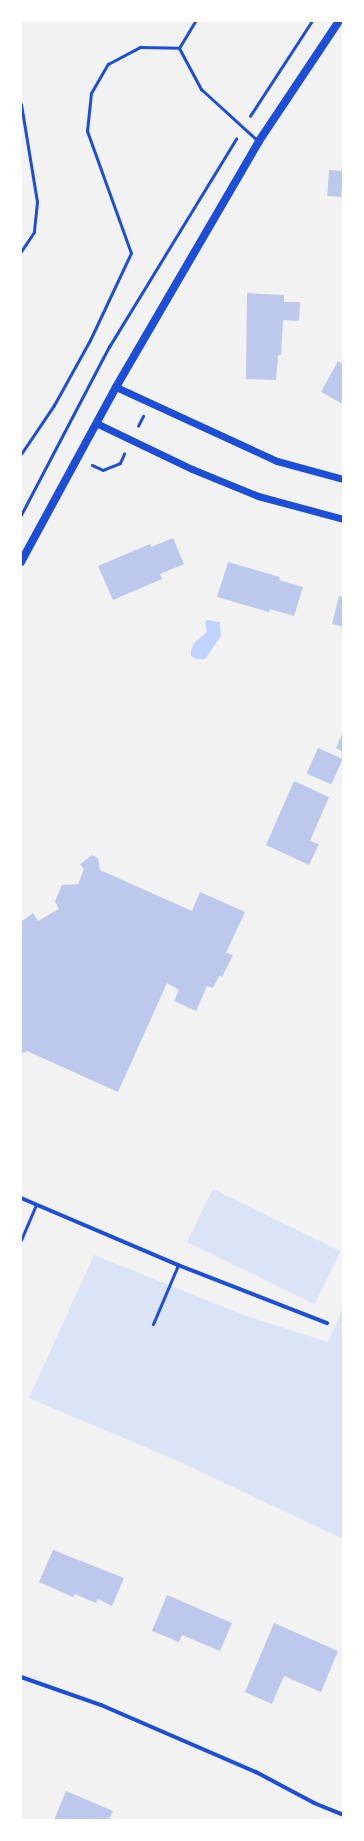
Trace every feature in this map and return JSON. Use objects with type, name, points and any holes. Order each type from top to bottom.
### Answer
[{"type":"main road","points":[[21,562],[116,387],[259,141],[339,21]]},
{"type":"street","points":[[116,387],[277,461],[343,479]]},
{"type":"street","points":[[96,423],[192,469],[258,496],[343,519]]},
{"type":"street","points":[[21,1198],[178,1265],[327,1323]]},
{"type":"street","points":[[21,1677],[102,1705],[256,1772],[314,1803],[343,1815]]},
{"type":"lane","points":[[179,48],[195,21]]},
{"type":"lane","points":[[21,454],[54,405],[90,340],[130,253],[88,131],[91,93],[108,64],[140,47],[179,48]]},
{"type":"lane","points":[[179,48],[201,89],[259,141]]},
{"type":"lane","points":[[21,104],[37,202],[34,232],[21,251]]},
{"type":"lane","points":[[21,1240],[36,1204]]},
{"type":"lane","points":[[153,1324],[178,1265]]},
{"type":"path","points":[[21,515],[109,347],[244,127],[312,21]]},
{"type":"shaded area","points":[[213,1189],[341,1251],[315,1304],[187,1242]]},
{"type":"shaded area","points":[[94,1255],[246,1316],[328,1342],[343,1308],[343,1539],[180,1462],[29,1398]]},
{"type":"water","points":[[207,620],[220,622],[221,636],[205,659],[196,659],[191,656],[191,650],[195,642],[207,632],[205,623]]},
{"type":"building","points":[[329,170],[343,171],[341,197],[327,196]]},
{"type":"building","points":[[247,293],[284,295],[284,302],[300,302],[299,321],[283,320],[281,355],[278,355],[276,380],[246,379]]},
{"type":"building","points":[[338,361],[343,364],[343,404],[321,392]]},
{"type":"building","points":[[173,538],[184,564],[160,574],[162,579],[113,600],[98,566],[150,544],[151,547]]},
{"type":"building","points":[[228,562],[280,577],[279,580],[303,587],[294,616],[270,609],[269,612],[217,597]]},
{"type":"building","points":[[339,596],[343,597],[343,627],[332,624]]},
{"type":"building","points":[[343,732],[343,752],[336,748]]},
{"type":"building","points":[[318,748],[343,759],[331,785],[307,774]]},
{"type":"building","points":[[294,781],[329,797],[310,841],[319,844],[309,865],[266,845]]},
{"type":"building","points":[[92,855],[98,858],[100,870],[192,911],[200,892],[245,912],[226,953],[233,955],[222,977],[219,976],[213,988],[207,986],[196,1011],[174,1001],[179,990],[167,983],[118,1092],[27,1051],[21,1054],[21,922],[33,913],[38,921],[59,909],[55,901],[62,885],[78,884],[84,869],[80,864]]},
{"type":"building","points":[[53,1550],[124,1578],[112,1606],[98,1599],[96,1603],[75,1594],[73,1597],[39,1582]]},
{"type":"building","points":[[167,1595],[232,1623],[220,1651],[182,1635],[179,1642],[152,1631]]},
{"type":"building","points":[[274,1623],[338,1651],[321,1692],[284,1676],[272,1704],[245,1692]]},
{"type":"building","points":[[66,1791],[113,1811],[109,1820],[54,1820]]}]
